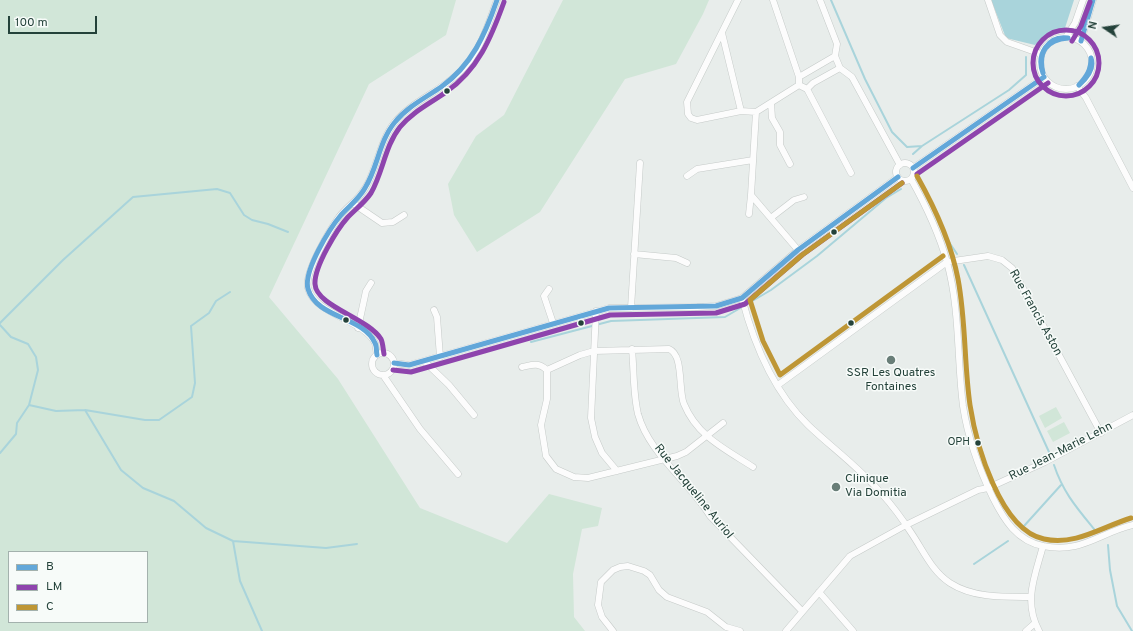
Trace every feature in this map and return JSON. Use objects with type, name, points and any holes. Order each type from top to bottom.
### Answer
[{"type":"street","points":[[394,363],[390,373],[383,375],[377,374],[373,369],[372,363],[377,355],[374,342],[358,328],[316,302],[308,289],[307,280],[310,269],[340,216],[354,204],[368,183],[384,140],[394,123],[406,111],[450,81],[464,68],[477,52],[497,0]]},
{"type":"street","points":[[738,0],[687,102],[688,114],[691,118],[697,120],[741,111],[756,112],[799,85]]},
{"type":"street","points":[[773,0],[799,77],[799,85]]},
{"type":"street","points":[[820,0],[837,44],[835,56],[840,68],[852,77],[900,165]]},
{"type":"street","points":[[988,0],[1000,35],[1007,42],[1041,54]]},
{"type":"street","points":[[1066,37],[1075,23],[1083,0]]},
{"type":"street","points":[[1081,41],[1093,0]]},
{"type":"street","points":[[722,33],[741,111]]},
{"type":"street","points":[[1066,37],[1081,41],[1089,52],[1092,65],[1087,77],[1077,86],[1070,89],[1056,87],[1044,77],[1040,62],[1041,54],[1051,42],[1066,37]]},
{"type":"street","points":[[799,77],[835,56]]},
{"type":"street","points":[[807,89],[813,83],[840,68]]},
{"type":"street","points":[[913,168],[1044,77]]},
{"type":"street","points":[[799,85],[807,89],[851,173]]},
{"type":"street","points":[[1077,86],[1086,98],[1133,188]]},
{"type":"street","points":[[771,103],[772,118],[780,132],[780,145],[790,164]]},
{"type":"street","points":[[749,214],[752,195],[756,112]]},
{"type":"street","points":[[687,176],[696,169],[753,160]]},
{"type":"street","points":[[631,308],[640,163]]},
{"type":"street","points":[[909,163],[913,168],[914,173],[911,179],[905,181],[898,177],[896,172],[900,165],[909,163]]},
{"type":"street","points":[[377,355],[388,354],[394,363],[409,365],[609,308],[697,308],[743,301],[798,250],[898,177]]},
{"type":"street","points":[[911,179],[927,212],[947,262],[957,317],[965,419],[971,444],[988,488],[1004,518],[1012,529],[1027,540],[1043,546],[1060,548],[1078,546],[1133,525]]},
{"type":"street","points":[[752,195],[772,217],[798,250]]},
{"type":"street","points":[[772,217],[794,200],[804,197]]},
{"type":"street","points":[[354,204],[382,223],[393,222],[404,215]]},
{"type":"street","points":[[634,254],[676,258],[687,263]]},
{"type":"street","name":"Rue Francis Aston","points":[[778,385],[947,262],[988,256],[1002,260],[1012,268],[1101,433]]},
{"type":"street","points":[[358,328],[366,291],[371,283]]},
{"type":"street","points":[[549,290],[544,296],[553,323]]},
{"type":"street","points":[[743,301],[755,341],[769,372],[786,399],[807,423],[852,462],[882,493],[906,525],[937,572],[951,584],[973,593],[1030,596]]},
{"type":"street","points":[[434,310],[437,317],[440,357]]},
{"type":"street","points":[[596,312],[591,418],[595,437],[602,453],[617,471]]},
{"type":"street","name":"Rue Jacqueline Auriol","points":[[632,349],[636,400],[639,414],[653,444],[702,502],[710,516],[802,611]]},
{"type":"street","points":[[547,370],[580,355],[594,351],[669,349],[676,353],[684,405],[705,437],[753,467]]},
{"type":"street","points":[[424,361],[449,385],[474,415]]},
{"type":"street","points":[[522,367],[537,364],[542,365],[547,370],[547,400],[541,425],[546,456],[556,470],[574,477],[588,478],[665,460],[686,452],[724,424]]},
{"type":"street","points":[[383,375],[420,429],[451,468],[458,474]]},
{"type":"street","name":"Rue Jean-Marie Lehn","points":[[786,631],[850,556],[906,525],[978,490],[988,488],[1045,462],[1133,415]]},
{"type":"street","points":[[1039,631],[1035,623],[1030,596],[1043,546]]},
{"type":"street","points":[[613,631],[602,617],[598,605],[601,582],[613,570],[628,566],[644,571],[650,575],[659,590],[667,597],[707,612],[726,627],[740,631]]},
{"type":"street","points":[[819,592],[853,631]]},
{"type":"street","points":[[1026,631],[1035,623]]},
{"type":"green space","points":[[0,0],[456,0],[446,35],[369,84],[269,297],[338,379],[420,508],[507,543],[549,494],[602,508],[598,526],[582,529],[573,574],[574,617],[585,631],[0,631]]},
{"type":"green space","points":[[563,0],[709,0],[676,64],[625,79],[540,212],[477,252],[454,215],[448,184],[476,136],[504,115]]},
{"type":"green space","points":[[1056,407],[1062,418],[1045,428],[1039,416]]},
{"type":"green space","points":[[1064,422],[1070,433],[1053,442],[1047,431]]},
{"type":"water","points":[[991,0],[1074,0],[1065,28],[1044,36],[1035,45],[1006,38]]},
{"type":"waterway","points":[[831,0],[865,79],[892,132],[907,147],[922,146]]},
{"type":"waterway","points":[[913,154],[922,146],[1009,90],[1026,75],[1026,57]]},
{"type":"waterway","points":[[0,323],[63,260],[133,197],[217,189],[230,193],[244,215],[252,220],[268,224],[288,232]]},
{"type":"waterway","points":[[531,342],[611,321],[725,317],[771,290],[817,256],[886,198],[901,189]]},
{"type":"waterway","points":[[949,242],[957,254]]},
{"type":"waterway","points":[[964,265],[1049,452]]},
{"type":"waterway","points":[[85,410],[145,420],[159,420],[192,397],[195,383],[191,326],[209,313],[216,301],[230,292]]},
{"type":"waterway","points":[[0,325],[11,337],[28,344],[36,357],[38,370],[29,405],[17,423],[16,434],[0,453]]},
{"type":"waterway","points":[[29,405],[56,411],[85,410],[121,470],[143,488],[174,501],[206,528],[233,541],[326,548],[357,544]]},
{"type":"waterway","points":[[1054,465],[1066,491],[1094,529]]},
{"type":"waterway","points":[[1024,526],[1061,485]]},
{"type":"waterway","points":[[233,541],[240,581],[262,631]]},
{"type":"waterway","points":[[974,564],[1008,541]]},
{"type":"waterway","points":[[1108,545],[1110,570],[1117,606],[1132,631]]},
{"type":"transit line","name":"B","points":[[377,355],[376,344],[369,334],[361,327],[330,312],[313,299],[308,289],[308,281],[313,261],[330,230],[341,215],[363,192],[373,172],[385,137],[390,129],[405,112],[441,87],[461,69],[469,59],[482,37],[497,0]]},
{"type":"transit line","name":"B","points":[[1081,41],[1093,0]]},
{"type":"transit line","name":"LM","points":[[384,354],[381,339],[374,332],[333,306],[318,292],[315,284],[318,268],[338,230],[371,193],[395,134],[410,117],[446,92],[467,74],[482,52],[494,28],[504,2]]},
{"type":"transit line","name":"LM","points":[[1072,41],[1081,26],[1090,2]]},
{"type":"transit line","name":"LM","points":[[1066,30],[1079,33],[1089,40],[1096,50],[1099,63],[1096,76],[1089,86],[1079,93],[1066,96],[1053,93],[1043,86],[1036,76],[1033,63],[1036,50],[1043,40],[1053,33],[1066,30]]},
{"type":"transit line","name":"B","points":[[1043,73],[1041,60],[1045,48],[1049,43],[1055,40],[1068,38]]},
{"type":"transit line","name":"B","points":[[1043,73],[1042,59],[1045,48],[1054,41],[1068,38]]},
{"type":"transit line","name":"B","points":[[1079,85],[1088,73],[1091,58]]},
{"type":"transit line","name":"B","points":[[1079,85],[1091,70],[1091,58]]},
{"type":"transit line","name":"B","points":[[913,168],[1044,77]]},
{"type":"transit line","name":"LM","points":[[917,174],[1048,83]]},
{"type":"transit line","name":"C","points":[[917,176],[942,226],[955,265],[961,295],[968,390],[973,422],[984,462],[1003,503],[1015,520],[1028,532],[1044,539],[1067,540],[1078,538],[1131,518]]},
{"type":"transit line","name":"B","points":[[394,363],[409,365],[609,308],[716,306],[742,298],[798,250],[898,177]]},
{"type":"transit line","name":"LM","points":[[393,370],[411,372],[610,315],[716,313],[745,304],[802,255],[902,183]]},
{"type":"transit line","name":"C","points":[[902,183],[802,255],[750,300],[763,341],[780,375],[943,256]]},
{"type":"place","name":"SSR Les Quatres Fontaines","points":[[891,360]]},
{"type":"place","name":"OPH","points":[[978,443]]},
{"type":"place","name":"Clinique Via Domitia","points":[[836,487]]}]
